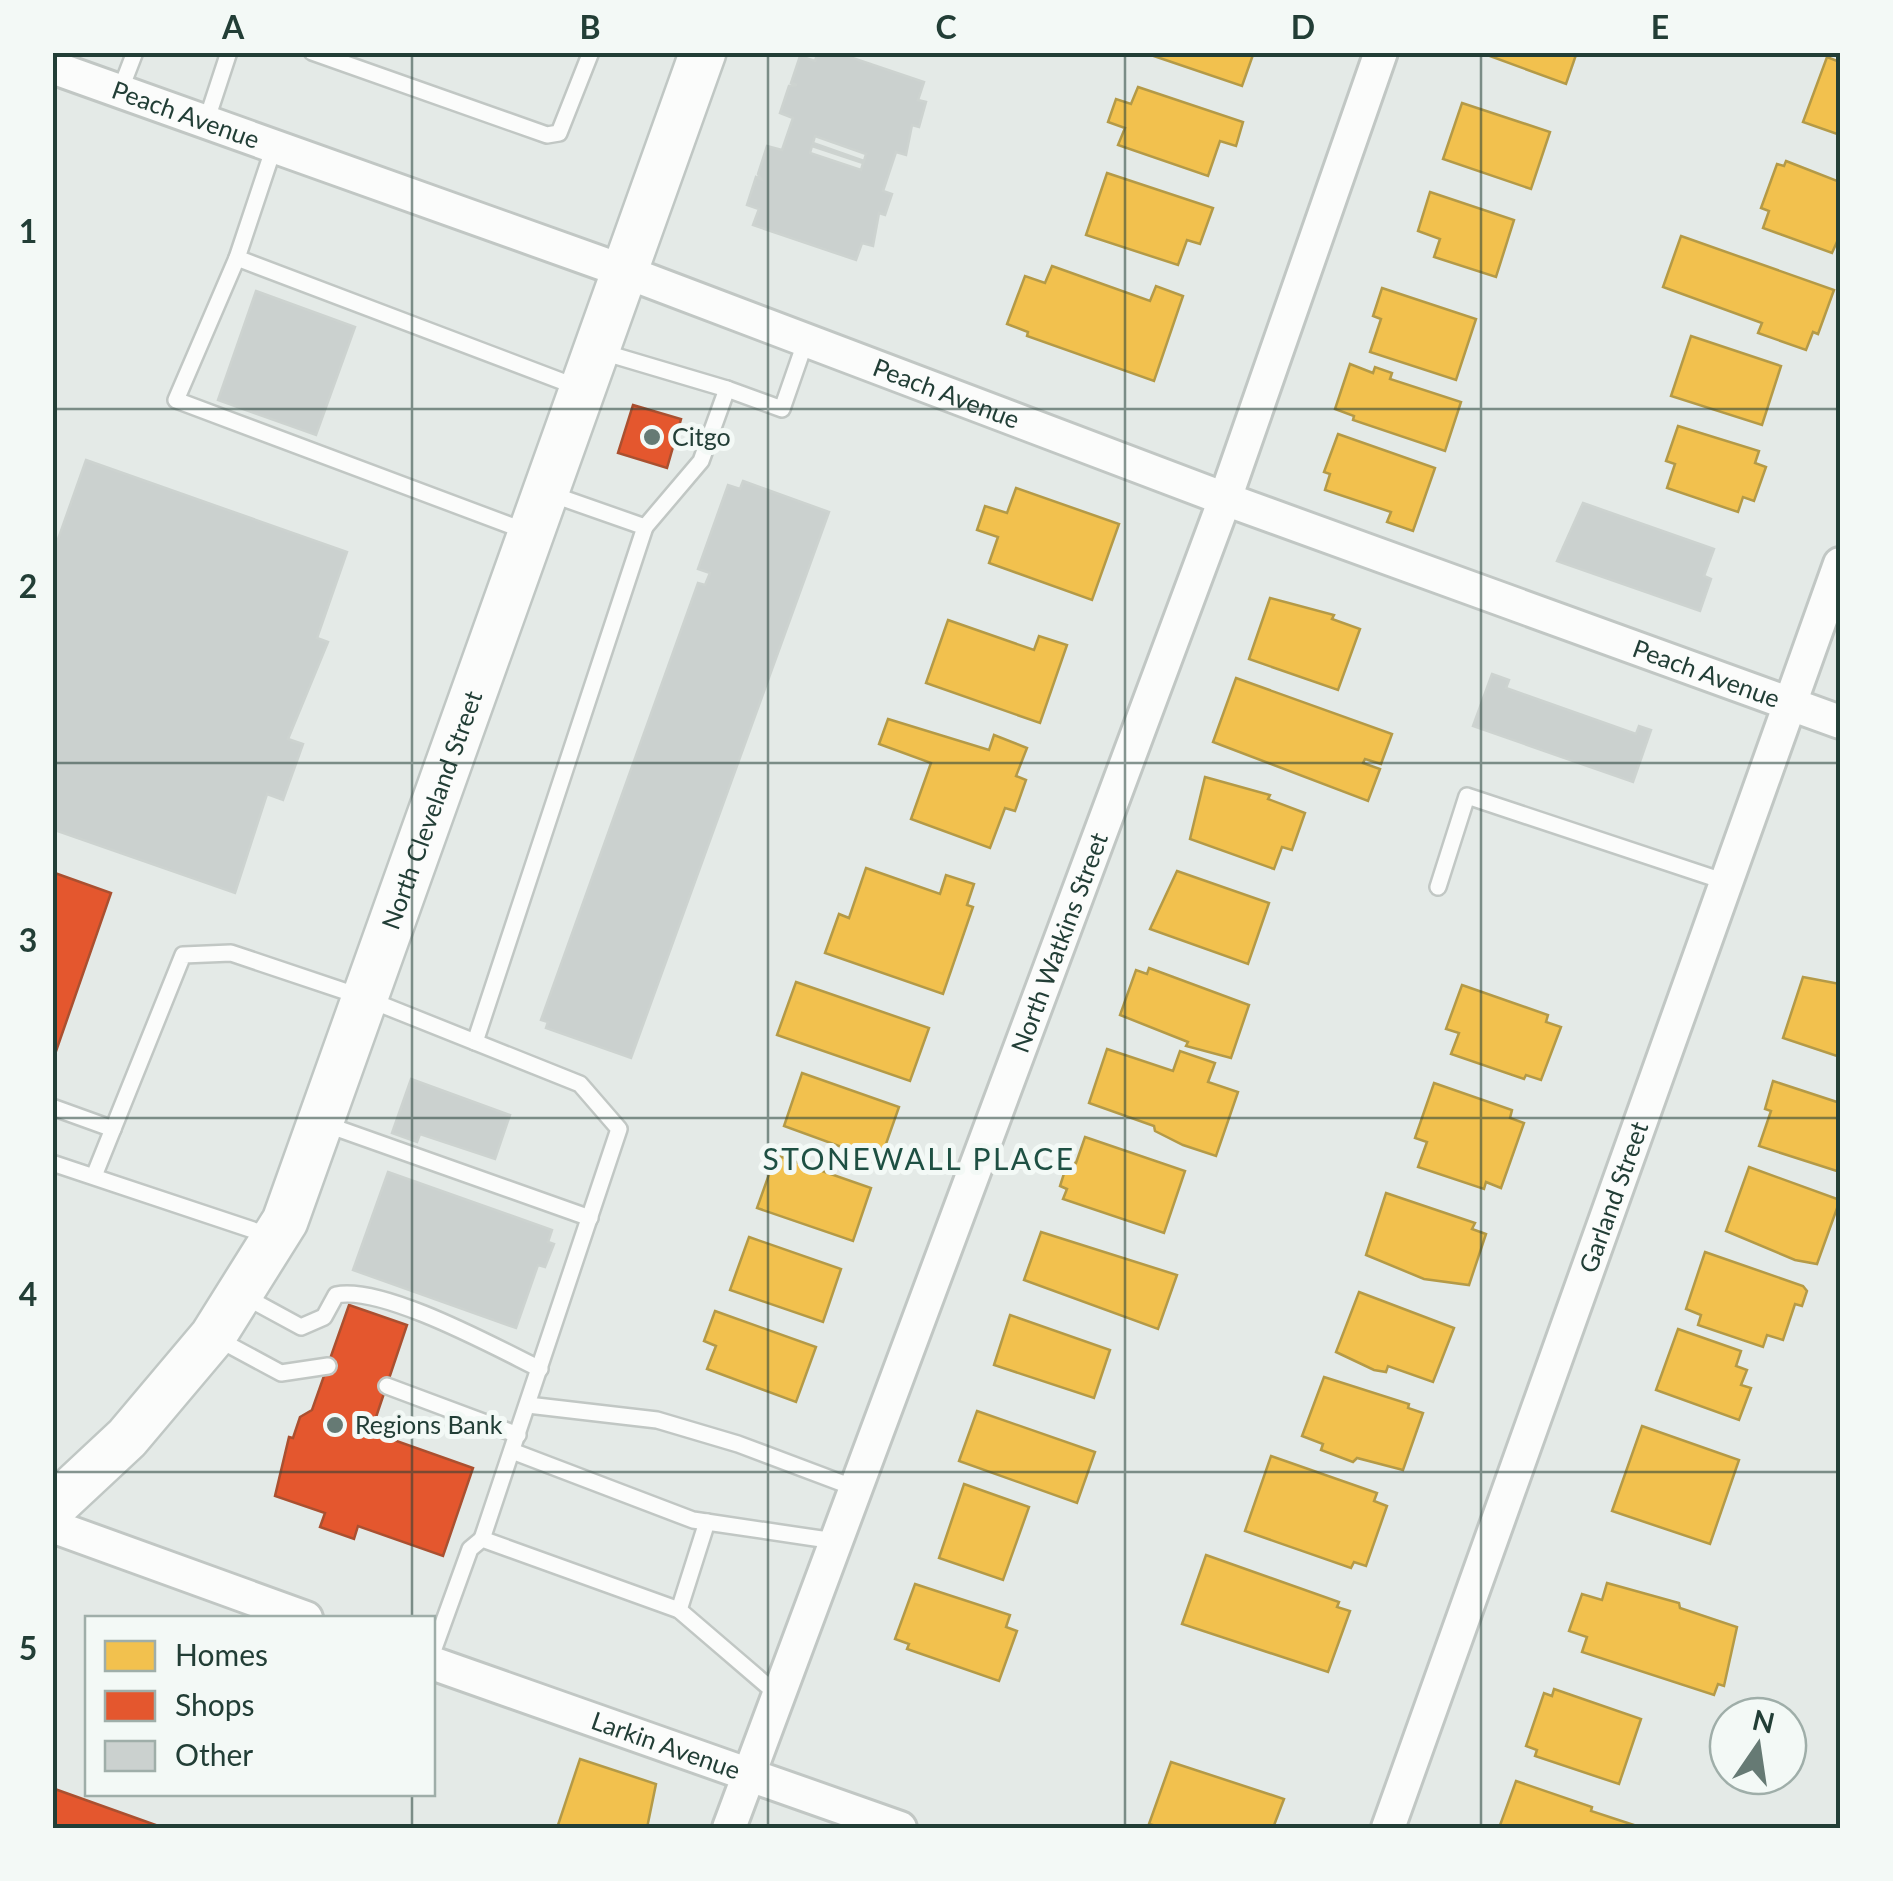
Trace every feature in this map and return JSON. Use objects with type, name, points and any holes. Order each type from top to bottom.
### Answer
[{"type":"main road","name":"North Cleveland Street","points":[[52,1508],[127,1438],[213,1336],[285,1222],[704,52]]},
{"type":"street","name":"North Watkins Street","points":[[728,1828],[1225,499],[1381,52]]},
{"type":"street","name":"Peach Avenue","points":[[52,67],[626,272],[1225,499],[1840,722]]},
{"type":"street","name":"Garland Street","points":[[1388,1828],[1840,564]]},
{"type":"street","points":[[52,1526],[300,1616]]},
{"type":"street","name":"Larkin Avenue","points":[[435,1664],[900,1828]]},
{"type":"lane","points":[[120,91],[134,52]]},
{"type":"lane","points":[[206,122],[229,52]]},
{"type":"lane","points":[[312,52],[547,135],[560,133],[590,52]]},
{"type":"lane","points":[[274,146],[237,258],[176,400],[539,513],[645,527]]},
{"type":"lane","points":[[237,258],[591,370],[726,389],[782,409],[806,340]]},
{"type":"lane","points":[[475,1042],[645,527],[701,461],[726,389]]},
{"type":"lane","points":[[1438,886],[1467,796],[1726,882]]},
{"type":"lane","points":[[94,1176],[182,955],[231,954],[365,998],[580,1084],[619,1129],[482,1539],[470,1550],[435,1646]]},
{"type":"lane","points":[[52,1107],[113,1129]]},
{"type":"lane","points":[[320,1122],[590,1218]]},
{"type":"lane","points":[[52,1163],[275,1237]]},
{"type":"lane","points":[[240,1294],[301,1327],[324,1318],[336,1295],[354,1290],[460,1329],[540,1370]]},
{"type":"lane","points":[[213,1336],[281,1373],[328,1366]]},
{"type":"lane","points":[[386,1386],[518,1435]]},
{"type":"lane","points":[[528,1405],[657,1420],[738,1444],[855,1488]]},
{"type":"lane","points":[[512,1452],[708,1522],[835,1541]]},
{"type":"lane","points":[[678,1610],[708,1522]]},
{"type":"lane","points":[[482,1539],[678,1610],[778,1695]]},
{"type":"building: Homes","points":[[1142,52],[1254,52],[1242,86]]},
{"type":"building: Homes","points":[[1479,52],[1577,52],[1566,84]]},
{"type":"building: Homes","points":[[1827,57],[1840,62],[1840,135],[1803,122]]},
{"type":"building: Homes","points":[[1138,87],[1243,122],[1236,146],[1220,141],[1208,176],[1118,145],[1125,128],[1108,122],[1116,99],[1131,104]]},
{"type":"building: Homes","points":[[1462,103],[1550,132],[1531,189],[1443,159]]},
{"type":"building: Homes","points":[[1786,161],[1840,182],[1840,235],[1832,253],[1763,228],[1769,211],[1761,208],[1777,164],[1784,166]]},
{"type":"building: Homes","points":[[1107,173],[1213,208],[1200,244],[1187,240],[1178,265],[1086,235]]},
{"type":"building: Homes","points":[[1430,192],[1514,220],[1496,277],[1434,257],[1440,239],[1418,231]]},
{"type":"building: Homes","points":[[1681,236],[1834,290],[1818,334],[1813,332],[1806,350],[1758,333],[1762,323],[1663,287]]},
{"type":"building: Homes","points":[[1052,266],[1150,301],[1156,286],[1183,296],[1154,381],[1027,336],[1028,332],[1007,324],[1025,276],[1045,283]]},
{"type":"building: Homes","points":[[1382,288],[1476,319],[1456,380],[1370,352],[1381,319],[1373,316]]},
{"type":"building: Homes","points":[[1691,336],[1781,366],[1762,425],[1671,396]]},
{"type":"building: Homes","points":[[1350,364],[1373,373],[1375,367],[1392,373],[1390,379],[1461,402],[1445,451],[1353,420],[1354,416],[1335,409]]},
{"type":"building: Homes","points":[[1678,426],[1759,451],[1755,463],[1766,467],[1754,501],[1743,497],[1738,512],[1667,488],[1675,464],[1666,461]]},
{"type":"building: Homes","points":[[1338,434],[1435,468],[1413,531],[1387,522],[1391,512],[1325,490],[1330,474],[1324,472]]},
{"type":"building: Homes","points":[[1016,488],[1119,524],[1092,600],[989,563],[998,537],[977,530],[985,506],[1007,513]]},
{"type":"building: Homes","points":[[1270,598],[1334,615],[1332,619],[1360,629],[1338,690],[1249,659]]},
{"type":"building: Homes","points":[[948,620],[1034,650],[1039,636],[1067,645],[1040,723],[926,683]]},
{"type":"building: Homes","points":[[1236,678],[1392,734],[1381,764],[1365,759],[1363,763],[1380,769],[1368,801],[1213,742]]},
{"type":"building: Homes","points":[[888,719],[989,750],[994,735],[1027,748],[1016,776],[1026,780],[1015,811],[1005,808],[990,848],[911,819],[931,763],[879,744]]},
{"type":"building: Homes","points":[[1205,777],[1270,795],[1268,799],[1305,813],[1292,850],[1282,847],[1274,869],[1190,839]]},
{"type":"building: Homes","points":[[866,868],[940,894],[946,875],[974,884],[967,905],[973,907],[943,994],[825,953],[839,914],[849,918]]},
{"type":"building: Homes","points":[[1177,871],[1269,903],[1248,964],[1150,929]]},
{"type":"building: Homes","points":[[1149,968],[1249,1005],[1231,1058],[1186,1046],[1188,1042],[1120,1015],[1136,970],[1147,974]]},
{"type":"building: Homes","points":[[1803,977],[1840,984],[1840,1057],[1783,1038]]},
{"type":"building: Homes","points":[[796,982],[929,1028],[910,1081],[777,1035]]},
{"type":"building: Homes","points":[[1462,985],[1548,1015],[1546,1022],[1561,1027],[1541,1080],[1526,1075],[1524,1079],[1451,1054],[1459,1033],[1446,1029]]},
{"type":"building: Homes","points":[[1107,1049],[1173,1071],[1180,1051],[1215,1063],[1208,1082],[1238,1092],[1216,1156],[1183,1145],[1155,1131],[1154,1126],[1089,1103]]},
{"type":"building: Homes","points":[[802,1073],[899,1107],[880,1161],[784,1126]]},
{"type":"building: Homes","points":[[1773,1081],[1840,1103],[1840,1172],[1759,1146],[1771,1111],[1765,1109]]},
{"type":"building: Homes","points":[[1434,1083],[1512,1110],[1510,1118],[1524,1123],[1501,1188],[1486,1182],[1484,1189],[1418,1167],[1427,1142],[1415,1138]]},
{"type":"building: Homes","points":[[1085,1137],[1185,1171],[1164,1233],[1063,1199],[1067,1189],[1060,1186],[1068,1161],[1076,1163]]},
{"type":"building: Homes","points":[[776,1155],[871,1188],[853,1241],[757,1208]]},
{"type":"building: Homes","points":[[1749,1167],[1840,1200],[1817,1264],[1795,1260],[1726,1231]]},
{"type":"building: Homes","points":[[1386,1193],[1475,1223],[1472,1229],[1486,1234],[1469,1285],[1424,1279],[1366,1255]]},
{"type":"building: Homes","points":[[1041,1232],[1177,1275],[1158,1329],[1024,1280]]},
{"type":"building: Homes","points":[[749,1237],[841,1269],[823,1322],[730,1290]]},
{"type":"building: Homes","points":[[1705,1252],[1803,1286],[1807,1291],[1802,1306],[1795,1304],[1783,1340],[1767,1335],[1763,1347],[1698,1325],[1701,1315],[1686,1309]]},
{"type":"building: Homes","points":[[1359,1292],[1454,1328],[1433,1382],[1388,1366],[1386,1372],[1374,1370],[1336,1352]]},
{"type":"building: Homes","points":[[715,1311],[816,1347],[796,1402],[707,1369],[716,1346],[704,1341]]},
{"type":"building: Homes","points":[[1010,1315],[1110,1350],[1094,1398],[994,1365]]},
{"type":"building: Homes","points":[[1678,1329],[1741,1351],[1736,1366],[1747,1370],[1741,1385],[1751,1388],[1739,1420],[1656,1390]]},
{"type":"building: Homes","points":[[1324,1377],[1409,1404],[1408,1408],[1423,1413],[1403,1470],[1357,1458],[1353,1462],[1321,1450],[1323,1444],[1302,1436]]},
{"type":"building: Homes","points":[[977,1411],[1095,1452],[1077,1503],[959,1461]]},
{"type":"building: Homes","points":[[1642,1426],[1739,1460],[1710,1544],[1612,1511]]},
{"type":"building: Homes","points":[[1271,1456],[1377,1493],[1374,1501],[1387,1506],[1366,1566],[1354,1562],[1351,1568],[1245,1531]]},
{"type":"building: Homes","points":[[964,1484],[1029,1507],[1003,1580],[939,1558]]},
{"type":"building: Homes","points":[[1206,1555],[1339,1602],[1337,1607],[1350,1611],[1328,1672],[1182,1624]]},
{"type":"building: Homes","points":[[1607,1583],[1679,1603],[1680,1608],[1737,1627],[1724,1686],[1718,1684],[1714,1695],[1582,1652],[1587,1637],[1569,1631],[1582,1594],[1602,1600]]},
{"type":"building: Homes","points":[[915,1584],[1010,1615],[1006,1627],[1017,1631],[999,1681],[907,1649],[909,1644],[895,1639]]},
{"type":"building: Homes","points":[[1554,1689],[1641,1719],[1619,1784],[1535,1756],[1537,1750],[1526,1746],[1544,1693],[1552,1696]]},
{"type":"building: Homes","points":[[580,1759],[656,1784],[647,1828],[557,1828]]},
{"type":"building: Homes","points":[[1171,1762],[1284,1799],[1273,1828],[1163,1828],[1149,1824]]},
{"type":"building: Homes","points":[[1516,1781],[1592,1807],[1591,1811],[1643,1828],[1499,1828]]},
{"type":"building: Shops","points":[[633,405],[681,419],[667,468],[618,453]]},
{"type":"building: Shops","points":[[52,872],[111,893],[54,1057],[52,1056]]},
{"type":"building: Shops","name":"Regions Bank","points":[[349,1305],[407,1325],[371,1432],[473,1468],[443,1556],[358,1526],[354,1539],[320,1527],[325,1513],[275,1496],[289,1437],[293,1438],[300,1417],[312,1410]]},
{"type":"building: Shops","points":[[52,1788],[164,1828],[52,1828]]},
{"type":"building: Other","points":[[818,52],[835,52],[924,82],[918,100],[926,102],[919,127],[912,125],[906,155],[896,152],[883,191],[892,194],[885,215],[879,213],[873,246],[862,243],[856,260],[753,225],[759,209],[747,205],[756,177],[761,179],[758,174],[767,146],[782,150],[793,118],[780,113],[789,86],[797,85],[791,83],[800,56],[815,61]],"holes":[[[815,136],[866,154],[864,161],[813,143]],[[812,146],[863,163],[861,170],[810,153]]]},
{"type":"building: Other","points":[[256,291],[355,327],[316,435],[218,400]]},
{"type":"building: Other","points":[[86,460],[347,552],[317,638],[328,642],[288,739],[303,744],[283,800],[267,794],[235,893],[52,829],[52,544],[56,545]]},
{"type":"building: Other","points":[[743,481],[829,512],[631,1058],[546,1028],[548,1022],[541,1020],[698,583],[705,585],[710,573],[698,569],[728,485],[740,489]]},
{"type":"building: Other","points":[[1583,503],[1714,549],[1704,576],[1711,579],[1700,611],[1557,561]]},
{"type":"building: Other","points":[[1492,674],[1509,680],[1506,688],[1636,734],[1639,726],[1651,730],[1633,782],[1473,726]]},
{"type":"building: Other","points":[[411,1079],[510,1115],[495,1159],[420,1134],[417,1142],[392,1133]]},
{"type":"building: Other","points":[[388,1172],[552,1230],[548,1242],[554,1244],[545,1267],[538,1265],[516,1328],[353,1270]]},
{"type":"place","name":"Citgo","points":[[652,437]]},
{"type":"place","name":"Regions Bank","points":[[335,1425]]},
{"type":"district","name":"STONEWALL PLACE","points":[[919,1160]]}]
